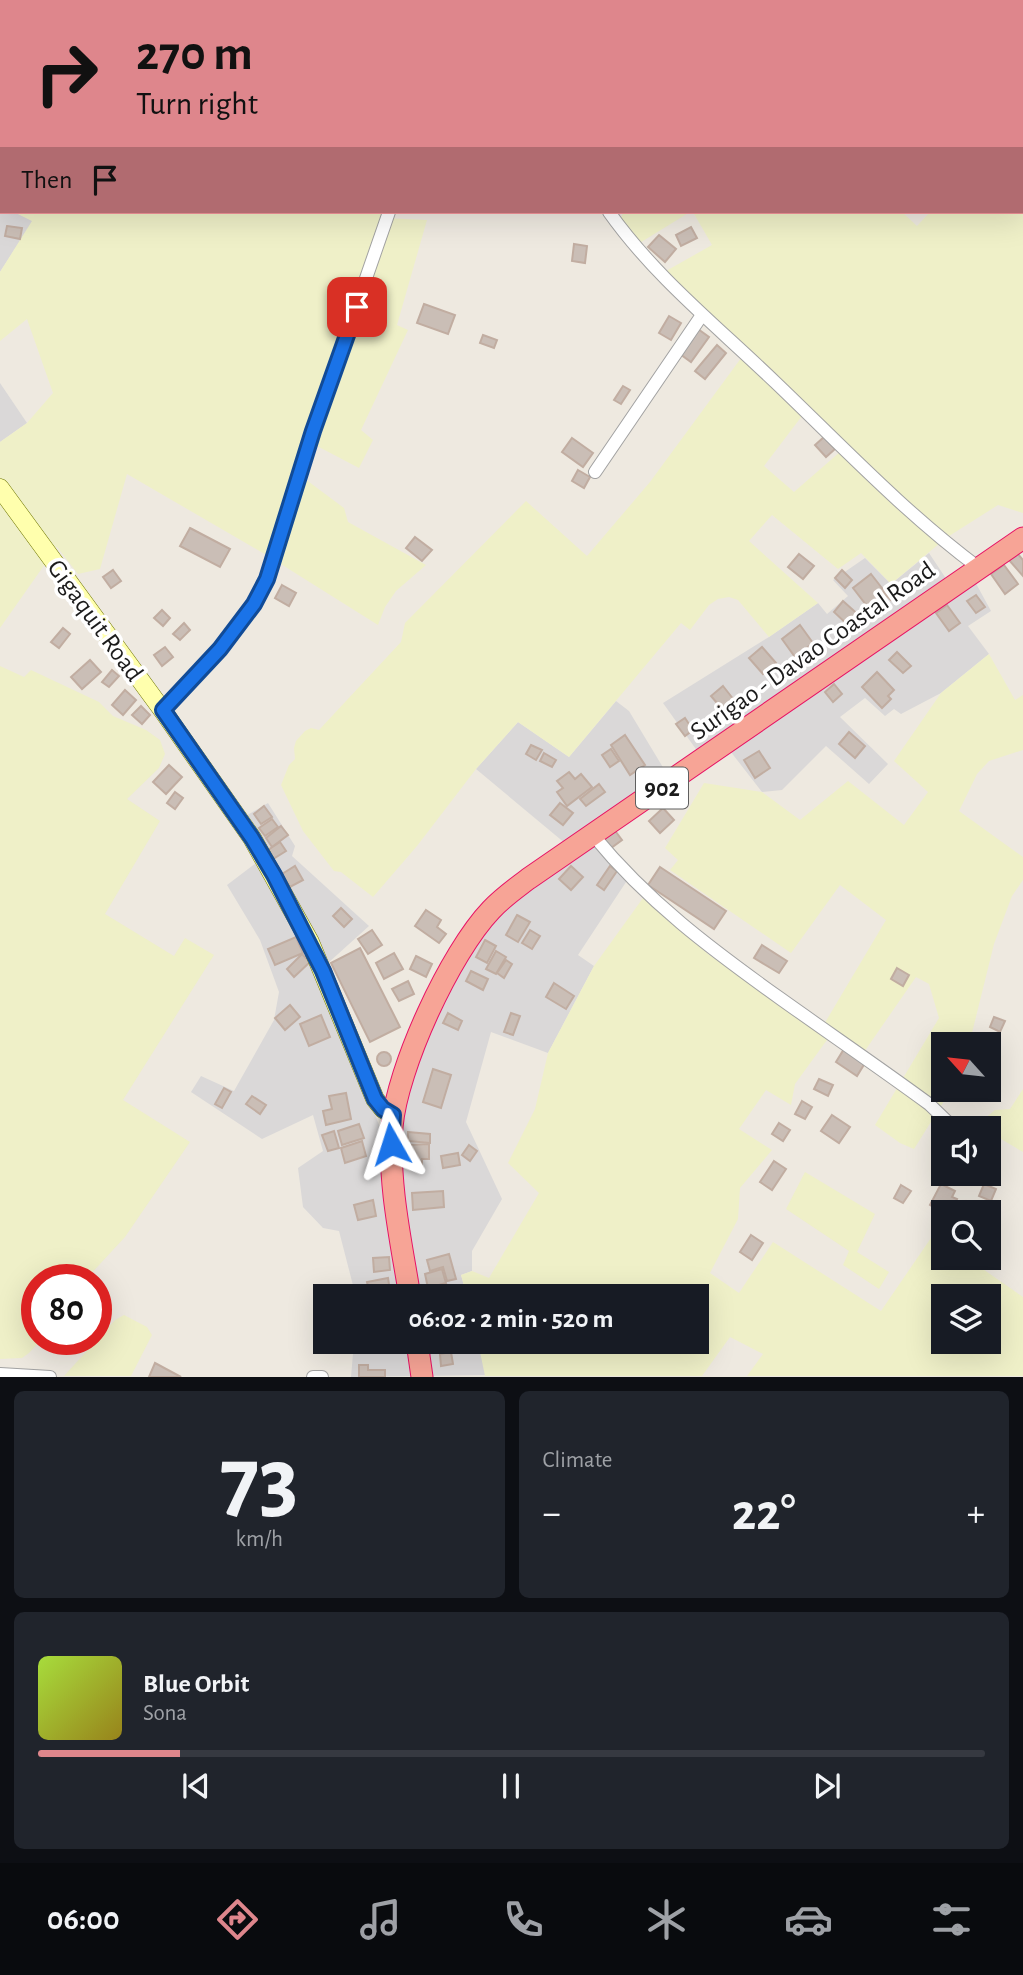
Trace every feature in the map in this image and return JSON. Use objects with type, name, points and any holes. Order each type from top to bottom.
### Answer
[{"type":"highway","name":"Surigao - Davao Coastal Road","points":[[408,1284],[394,1199],[391,1156],[393,1115],[402,1079],[420,1032],[455,962],[478,926],[509,893],[1023,538]]},
{"type":"highway","points":[[419,1354],[422,1377]]},
{"type":"main road","name":"Gigaquit Road","points":[[0,488],[163,710],[252,838],[323,971],[375,1099],[383,1109],[393,1115]]},
{"type":"street","points":[[163,710],[220,649],[254,604],[267,579],[313,431],[388,214]]},
{"type":"street","points":[[610,214],[658,271],[702,315],[931,530],[979,568]]},
{"type":"street","points":[[595,471],[702,315]]},
{"type":"street","points":[[593,835],[633,881],[685,928],[929,1104],[941,1116]]},
{"type":"street","points":[[0,1374],[50,1377]]},
{"type":"street","points":[[313,1377],[322,1377]]},
{"type":"shaded area","points":[[0,214],[18,214],[33,221],[0,272]]},
{"type":"shaded area","points":[[0,383],[27,423],[0,442]]},
{"type":"shaded area","points":[[929,553],[947,580],[967,567],[991,611],[968,626],[989,654],[941,693],[901,714],[894,709],[885,716],[865,698],[840,717],[888,764],[869,784],[826,746],[782,790],[762,792],[720,738],[698,752],[663,703],[818,603],[827,614],[848,596],[833,580],[865,558],[891,584]]},
{"type":"shaded area","points":[[616,701],[629,711],[667,774],[584,832],[628,879],[578,955],[594,966],[548,1053],[491,1032],[466,1122],[502,1199],[472,1251],[472,1271],[461,1275],[463,1284],[353,1284],[339,1231],[323,1228],[303,1207],[298,1168],[323,1151],[313,1115],[262,1139],[191,1092],[201,1076],[234,1091],[274,1020],[279,992],[260,940],[227,885],[260,860],[237,821],[268,803],[295,846],[292,856],[369,926],[317,973],[382,1132],[453,960],[566,844],[476,769],[518,722],[569,757]]},
{"type":"shaded area","points":[[353,1354],[417,1354],[421,1376],[351,1377]]},
{"type":"shaded area","points":[[419,1354],[481,1354],[486,1375],[423,1376]]},
{"type":"green space","points":[[18,214],[385,214],[384,218],[427,220],[397,325],[408,330],[361,430],[373,440],[359,468],[317,446],[305,479],[344,508],[348,522],[426,565],[396,591],[385,607],[378,625],[268,556],[127,474],[100,569],[78,574],[57,547],[0,628],[0,442],[27,423],[53,393],[27,319],[0,341],[0,272],[32,221]]},
{"type":"green space","points":[[622,214],[687,214],[638,244],[619,225]]},
{"type":"green space","points":[[694,214],[904,214],[917,226],[928,214],[1023,214],[1023,513],[998,505],[946,538],[891,584],[861,553],[838,569],[772,515],[749,541],[818,603],[769,637],[738,600],[729,597],[718,599],[709,605],[690,630],[681,623],[569,757],[518,722],[476,769],[417,846],[373,897],[341,872],[334,871],[303,831],[281,785],[289,765],[295,759],[296,741],[311,728],[319,730],[401,642],[405,623],[526,501],[587,556],[650,482],[747,350],[666,271],[712,245]],"holes":[[[808,408],[848,445],[794,492],[764,466]]]},
{"type":"green space","points":[[989,654],[1015,700],[1023,695],[1023,750],[989,761],[977,774],[959,811],[1023,857],[1023,880],[1012,896],[994,944],[972,1032],[931,1032],[931,1102],[943,1102],[935,1116],[931,1116],[931,1122],[914,1149],[900,1143],[875,1125],[939,1018],[929,984],[916,977],[862,1055],[832,1033],[795,1084],[791,1105],[766,1090],[739,1129],[772,1150],[740,1188],[738,1219],[710,1273],[739,1293],[773,1242],[881,1311],[931,1238],[931,1270],[984,1270],[1023,1297],[1023,1376],[747,1376],[763,1354],[730,1337],[702,1376],[485,1376],[480,1354],[709,1354],[709,1284],[463,1284],[461,1275],[472,1271],[489,1278],[539,1193],[508,1163],[535,1109],[548,1053],[594,966],[643,898],[708,954],[820,1031],[886,920],[840,885],[791,953],[670,870],[678,860],[665,848],[704,783],[762,792],[800,820],[848,781],[904,825],[928,792],[894,761],[941,693]]},
{"type":"green space","points":[[0,666],[24,677],[31,670],[99,702],[113,716],[146,730],[160,740],[165,754],[159,768],[127,799],[160,821],[105,914],[174,956],[185,938],[214,955],[123,1100],[190,1142],[125,1237],[100,1264],[21,1264],[21,1355],[26,1355],[22,1358],[0,1359]]},
{"type":"green space","points":[[1023,1089],[1023,1152],[1001,1139],[1001,1116],[988,1116],[995,1110],[1010,1109]]},
{"type":"green space","points":[[805,1172],[875,1214],[857,1252],[889,1272],[879,1289],[843,1265],[849,1251],[786,1209]]},
{"type":"green space","points":[[124,1315],[147,1327],[152,1335],[131,1376],[64,1376],[83,1355],[112,1355],[112,1323]]},
{"type":"building","points":[[7,226],[22,228],[20,239],[5,236]]},
{"type":"building","points":[[691,227],[697,238],[681,246],[676,235]]},
{"type":"building","points":[[659,235],[676,249],[665,262],[648,247]]},
{"type":"building","points":[[574,244],[587,246],[585,263],[572,261]]},
{"type":"building","points":[[424,304],[455,315],[448,334],[417,323]]},
{"type":"building","points":[[669,316],[681,323],[671,340],[659,333]]},
{"type":"building","points":[[698,329],[709,337],[691,362],[680,354]]},
{"type":"building","points":[[483,335],[497,340],[494,348],[480,343]]},
{"type":"building","points":[[717,345],[726,353],[705,379],[695,371]]},
{"type":"building","points":[[623,386],[630,390],[621,404],[614,400]]},
{"type":"building","points":[[824,437],[835,449],[826,457],[815,445]]},
{"type":"building","points":[[572,438],[593,453],[583,467],[562,452]]},
{"type":"building","points":[[578,470],[590,477],[584,488],[572,481]]},
{"type":"building","points":[[190,528],[230,549],[220,567],[180,546]]},
{"type":"building","points":[[415,537],[432,550],[422,561],[406,548]]},
{"type":"building","points":[[1017,553],[1023,560],[1023,576],[1009,560]]},
{"type":"building","points":[[799,554],[814,566],[803,579],[788,567]]},
{"type":"building","points":[[1004,565],[1018,584],[1005,594],[991,574]]},
{"type":"building","points":[[113,570],[121,581],[111,588],[103,577]]},
{"type":"building","points":[[842,570],[852,580],[845,588],[835,578]]},
{"type":"building","points":[[871,574],[885,592],[867,606],[853,588]]},
{"type":"building","points":[[891,584],[899,592],[891,600],[883,592]]},
{"type":"building","points":[[282,585],[296,593],[289,606],[275,598]]},
{"type":"building","points":[[976,595],[985,607],[976,613],[967,601]]},
{"type":"building","points":[[843,601],[862,618],[858,622],[854,620],[849,626],[834,612]]},
{"type":"building","points":[[947,605],[960,623],[949,631],[936,613]]},
{"type":"building","points":[[162,610],[170,618],[163,626],[154,618]]},
{"type":"building","points":[[184,623],[190,630],[180,640],[173,634]]},
{"type":"building","points":[[800,625],[813,643],[795,657],[782,639]]},
{"type":"building","points":[[63,628],[70,634],[59,648],[51,642]]},
{"type":"building","points":[[165,647],[173,657],[162,666],[154,655]]},
{"type":"building","points":[[762,647],[776,663],[763,674],[749,658]]},
{"type":"building","points":[[897,652],[911,666],[903,673],[889,660]]},
{"type":"building","points":[[90,660],[101,672],[82,689],[71,677]]},
{"type":"building","points":[[112,670],[119,676],[109,687],[102,682]]},
{"type":"building","points":[[877,672],[894,690],[888,696],[891,699],[882,708],[862,687]]},
{"type":"building","points":[[834,684],[842,694],[833,702],[825,692]]},
{"type":"building","points":[[723,686],[734,700],[722,709],[711,696]]},
{"type":"building","points":[[125,690],[136,700],[123,715],[112,705]]},
{"type":"building","points":[[141,706],[150,715],[142,724],[132,715]]},
{"type":"building","points":[[685,718],[693,730],[685,736],[676,724]]},
{"type":"building","points":[[849,732],[865,746],[855,758],[839,744]]},
{"type":"building","points":[[625,735],[645,765],[630,775],[611,745]]},
{"type":"building","points":[[531,745],[542,750],[536,760],[526,754]]},
{"type":"building","points":[[611,749],[619,761],[610,767],[602,755]]},
{"type":"building","points":[[759,751],[770,768],[755,778],[744,760]]},
{"type":"building","points":[[544,753],[556,760],[552,767],[540,761]]},
{"type":"building","points":[[169,765],[182,777],[166,794],[153,782]]},
{"type":"building","points":[[569,772],[575,779],[581,774],[592,787],[567,806],[557,792],[563,788],[557,781]]},
{"type":"building","points":[[599,784],[605,792],[586,806],[580,799]]},
{"type":"building","points":[[175,792],[183,798],[175,809],[167,803]]},
{"type":"building","points":[[560,803],[573,813],[563,825],[550,815]]},
{"type":"building","points":[[264,806],[272,817],[261,824],[254,814]]},
{"type":"building","points":[[663,808],[674,820],[660,833],[649,821]]},
{"type":"building","points":[[272,819],[278,827],[265,836],[259,828]]},
{"type":"building","points":[[281,826],[288,835],[272,847],[266,838]]},
{"type":"building","points":[[613,828],[622,840],[611,848],[602,836]]},
{"type":"building","points":[[280,842],[286,851],[273,859],[268,850]]},
{"type":"building","points":[[295,866],[303,880],[290,887],[282,874]]},
{"type":"building","points":[[571,866],[583,877],[571,890],[559,879]]},
{"type":"building","points":[[610,866],[617,871],[604,890],[597,885]]},
{"type":"building","points":[[660,867],[726,911],[714,929],[648,885]]},
{"type":"building","points":[[341,908],[352,919],[344,927],[333,916]]},
{"type":"building","points":[[426,910],[441,920],[437,927],[446,934],[439,943],[415,926]]},
{"type":"building","points":[[517,915],[530,922],[518,942],[506,935]]},
{"type":"building","points":[[372,930],[382,945],[368,954],[358,939]]},
{"type":"building","points":[[530,930],[540,936],[532,949],[522,943]]},
{"type":"building","points":[[296,937],[303,953],[275,965],[268,949]]},
{"type":"building","points":[[485,940],[496,946],[487,963],[476,957]]},
{"type":"building","points":[[762,945],[787,961],[779,973],[754,958]]},
{"type":"building","points":[[360,948],[400,1027],[370,1042],[331,963]]},
{"type":"building","points":[[496,951],[506,957],[496,974],[486,969]]},
{"type":"building","points":[[394,953],[403,969],[384,979],[376,963]]},
{"type":"building","points":[[302,954],[310,962],[294,977],[287,969]]},
{"type":"building","points":[[416,956],[432,964],[426,977],[410,969]]},
{"type":"building","points":[[506,960],[512,964],[504,978],[497,973]]},
{"type":"building","points":[[897,968],[909,975],[903,986],[891,979]]},
{"type":"building","points":[[471,971],[488,979],[483,990],[466,981]]},
{"type":"building","points":[[408,981],[414,994],[399,1001],[392,989]]},
{"type":"building","points":[[554,983],[574,996],[566,1009],[546,997]]},
{"type":"building","points":[[290,1005],[300,1017],[285,1030],[275,1018]]},
{"type":"building","points":[[448,1013],[462,1021],[458,1030],[443,1023]]},
{"type":"building","points":[[511,1013],[520,1016],[513,1035],[504,1032]]},
{"type":"building","points":[[321,1015],[330,1037],[309,1046],[300,1024]]},
{"type":"building","points":[[994,1017],[1005,1021],[1000,1032],[990,1027]]},
{"type":"building","points":[[844,1049],[865,1063],[857,1076],[836,1062]]},
{"type":"building","points":[[381,1052],[387,1052],[391,1059],[387,1066],[381,1066],[377,1062],[377,1056]]},
{"type":"building","points":[[433,1069],[451,1075],[441,1108],[423,1102]]},
{"type":"building","points":[[819,1079],[833,1085],[828,1096],[814,1089]]},
{"type":"building","points":[[224,1088],[231,1092],[222,1108],[215,1104]]},
{"type":"building","points":[[346,1093],[351,1119],[326,1125],[323,1111],[332,1109],[329,1096]]},
{"type":"building","points":[[252,1096],[266,1105],[260,1114],[246,1104]]},
{"type":"building","points":[[802,1101],[812,1107],[805,1119],[795,1114]]},
{"type":"building","points":[[832,1115],[850,1127],[839,1143],[821,1131]]},
{"type":"building","points":[[779,1123],[790,1130],[783,1141],[772,1134]]},
{"type":"building","points":[[359,1124],[364,1138],[342,1145],[338,1131]]},
{"type":"building","points":[[334,1131],[339,1148],[328,1151],[322,1135]]},
{"type":"building","points":[[408,1132],[430,1134],[430,1143],[408,1141]]},
{"type":"building","points":[[362,1141],[366,1156],[345,1163],[341,1148]]},
{"type":"building","points":[[429,1144],[429,1159],[422,1159],[422,1164],[408,1164],[408,1145]]},
{"type":"building","points":[[469,1145],[477,1151],[470,1161],[462,1155]]},
{"type":"building","points":[[458,1153],[460,1165],[443,1168],[441,1156]]},
{"type":"building","points":[[774,1161],[786,1169],[772,1190],[760,1182]]},
{"type":"building","points":[[901,1185],[911,1191],[903,1203],[894,1198]]},
{"type":"building","points":[[940,1186],[955,1191],[952,1197],[957,1199],[956,1200],[933,1200]]},
{"type":"building","points":[[983,1186],[996,1189],[991,1200],[979,1196]]},
{"type":"building","points":[[443,1191],[444,1207],[413,1210],[412,1193]]},
{"type":"building","points":[[373,1200],[376,1216],[358,1220],[354,1205]]},
{"type":"building","points":[[751,1235],[763,1243],[752,1260],[740,1252]]},
{"type":"building","points":[[449,1254],[456,1279],[447,1281],[443,1267],[430,1271],[427,1260]]},
{"type":"building","points":[[389,1257],[390,1270],[374,1272],[373,1258]]},
{"type":"building","points":[[442,1269],[446,1283],[427,1284],[425,1274]]},
{"type":"building","points":[[388,1278],[389,1284],[367,1284]]},
{"type":"building","points":[[440,1354],[451,1354],[453,1364],[441,1366]]},
{"type":"building","points":[[155,1363],[181,1377],[149,1377]]},
{"type":"building","points":[[359,1365],[368,1365],[368,1370],[385,1370],[385,1377],[359,1377]]},
{"type":"route","points":[[357,307],[313,431],[267,579],[254,604],[220,649],[163,710],[252,838],[274,875],[316,957],[370,1089],[378,1105],[393,1115],[391,1144]]}]
